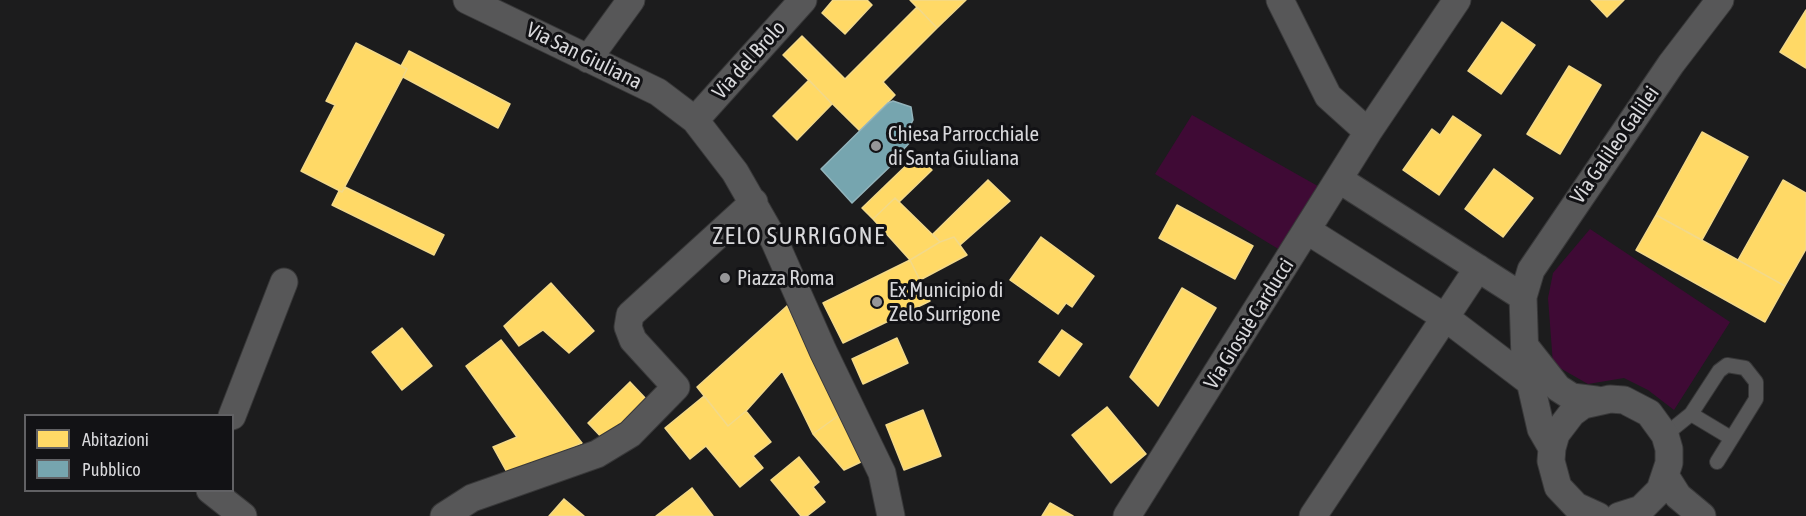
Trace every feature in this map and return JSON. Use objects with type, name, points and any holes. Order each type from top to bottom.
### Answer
[{"type":"street","name":"Via San Giuliana","points":[[467,0],[504,8],[588,59],[658,92],[695,120]]},
{"type":"street","points":[[588,59],[631,0]]},
{"type":"street","name":"Via del Brolo","points":[[695,120],[803,0]]},
{"type":"street","points":[[1280,0],[1328,96],[1368,132]]},
{"type":"street","name":"Via Giosuè Carducci","points":[[1127,516],[1308,231],[1368,132],[1457,0]]},
{"type":"street","name":"Via Galileo Galilei","points":[[1552,448],[1541,429],[1525,359],[1522,297],[1531,270],[1566,215],[1671,64],[1720,0]]},
{"type":"street","points":[[695,120],[735,172],[754,202],[788,270],[823,351],[882,473],[891,516]]},
{"type":"street","points":[[1340,180],[1522,297]]},
{"type":"street","points":[[444,516],[472,498],[597,454],[630,434],[676,387],[633,339],[628,327],[630,315],[754,202]]},
{"type":"street","points":[[1308,231],[1446,318],[1530,382]]},
{"type":"street","points":[[1312,516],[1478,268]]},
{"type":"street","points":[[233,414],[284,282]]},
{"type":"street","points":[[1476,339],[1498,342],[1525,340],[1558,388],[1572,397],[1624,400],[1649,413],[1665,435],[1669,456],[1666,477],[1652,500],[1641,508],[1619,516]]},
{"type":"street","points":[[1581,513],[1558,487],[1552,468],[1552,448],[1562,423],[1583,405],[1596,400]]},
{"type":"street","points":[[1666,477],[1678,496],[1702,516]]},
{"type":"street","points":[[213,492],[243,516]]},
{"type":"lane","points":[[1665,435],[1691,414],[1719,371],[1727,365],[1745,368],[1756,382],[1756,399],[1717,462]]},
{"type":"lane","points":[[1691,414],[1731,438]]},
{"type":"shaded area","points":[[1192,115],[1323,189],[1280,250],[1155,174]]},
{"type":"shaded area","points":[[1590,229],[1730,322],[1674,410],[1648,390],[1624,378],[1588,384],[1553,364],[1548,298],[1553,273]]},
{"type":"building: Abitazioni","points":[[833,0],[867,0],[872,5],[845,34],[822,13]]},
{"type":"building: Abitazioni","points":[[910,0],[966,0],[937,28]]},
{"type":"building: Abitazioni","points":[[1591,0],[1624,0],[1607,17]]},
{"type":"building: Abitazioni","points":[[917,7],[937,28],[883,82],[895,95],[860,131],[783,55],[802,36],[845,79]]},
{"type":"building: Abitazioni","points":[[1806,10],[1806,68],[1780,52]]},
{"type":"building: Abitazioni","points":[[1502,22],[1535,45],[1501,94],[1468,71]]},
{"type":"building: Abitazioni","points":[[356,43],[407,69],[342,192],[301,171],[335,105],[326,101]]},
{"type":"building: Abitazioni","points":[[409,51],[510,104],[498,128],[403,77],[407,69],[401,66]]},
{"type":"building: Abitazioni","points":[[1569,66],[1601,85],[1560,154],[1527,134]]},
{"type":"building: Abitazioni","points":[[809,80],[832,104],[797,140],[773,116]]},
{"type":"building: Abitazioni","points":[[1453,116],[1481,135],[1439,195],[1403,170],[1432,129],[1440,135]]},
{"type":"building: Abitazioni","points":[[1702,132],[1748,157],[1702,240],[1656,215]]},
{"type":"building: Abitazioni","points":[[917,155],[932,170],[899,202],[895,198],[873,219],[862,208]]},
{"type":"building: Abitazioni","points":[[1494,169],[1533,198],[1503,237],[1465,209]]},
{"type":"building: Abitazioni","points":[[988,180],[1010,201],[960,245],[954,237],[940,242],[933,234]]},
{"type":"building: Abitazioni","points":[[1783,180],[1806,193],[1806,249],[1785,286],[1738,260]]},
{"type":"building: Abitazioni","points":[[345,187],[444,235],[434,255],[332,205],[339,191],[342,192]]},
{"type":"building: Abitazioni","points":[[895,198],[940,242],[910,260],[873,219]]},
{"type":"building: Abitazioni","points":[[1177,205],[1253,246],[1235,279],[1159,238]]},
{"type":"building: Abitazioni","points":[[1656,215],[1785,286],[1765,322],[1636,250]]},
{"type":"building: Abitazioni","points":[[954,237],[967,255],[920,280],[910,260],[940,242]]},
{"type":"building: Abitazioni","points":[[1041,237],[1094,276],[1072,307],[1066,303],[1058,314],[1010,280]]},
{"type":"building: Abitazioni","name":"Ex Municipio di Zelo Surrigone","points":[[910,260],[930,301],[843,343],[823,303]]},
{"type":"building: Abitazioni","points":[[551,283],[594,331],[569,353],[543,330],[519,346],[504,326]]},
{"type":"building: Abitazioni","points":[[1182,288],[1216,308],[1158,406],[1130,377]]},
{"type":"building: Abitazioni","points":[[787,306],[842,413],[813,434],[782,371],[746,411],[728,426],[697,387]]},
{"type":"building: Abitazioni","points":[[402,328],[432,366],[402,390],[372,352]]},
{"type":"building: Abitazioni","points":[[1062,330],[1082,344],[1059,376],[1039,362]]},
{"type":"building: Abitazioni","points":[[897,338],[908,363],[863,384],[852,359]]},
{"type":"building: Abitazioni","points":[[501,340],[582,443],[509,476],[493,447],[517,437],[466,366]]},
{"type":"building: Abitazioni","points":[[630,382],[648,401],[606,442],[588,423]]},
{"type":"building: Abitazioni","points":[[704,396],[728,426],[746,411],[771,442],[753,456],[763,468],[740,487],[706,446],[690,459],[665,428]]},
{"type":"building: Abitazioni","points":[[1107,407],[1146,454],[1111,483],[1072,435]]},
{"type":"building: Abitazioni","points":[[923,410],[941,456],[904,470],[886,425]]},
{"type":"building: Abitazioni","points":[[842,413],[863,461],[844,470],[813,434]]},
{"type":"building: Abitazioni","points":[[799,457],[819,482],[813,487],[825,502],[807,516],[801,516],[771,480]]},
{"type":"building: Abitazioni","points":[[692,488],[713,516],[656,516]]},
{"type":"building: Abitazioni","points":[[564,499],[584,516],[549,516]]},
{"type":"building: Abitazioni","points":[[1050,503],[1073,516],[1042,516]]},
{"type":"building: Pubblico","name":"Chiesa Parrocchiale di Santa Giuliana","points":[[893,101],[911,107],[913,120],[908,130],[915,137],[899,154],[901,156],[852,203],[821,169],[888,103]]},
{"type":"place","name":"Chiesa Parrocchiale di Santa Giuliana","points":[[876,146]]},
{"type":"place","name":"Piazza Roma","points":[[725,278]]},
{"type":"place","name":"Ex Municipio di Zelo Surrigone","points":[[877,302]]},
{"type":"district","name":"ZELO SURRIGONE","points":[[799,236]]}]
